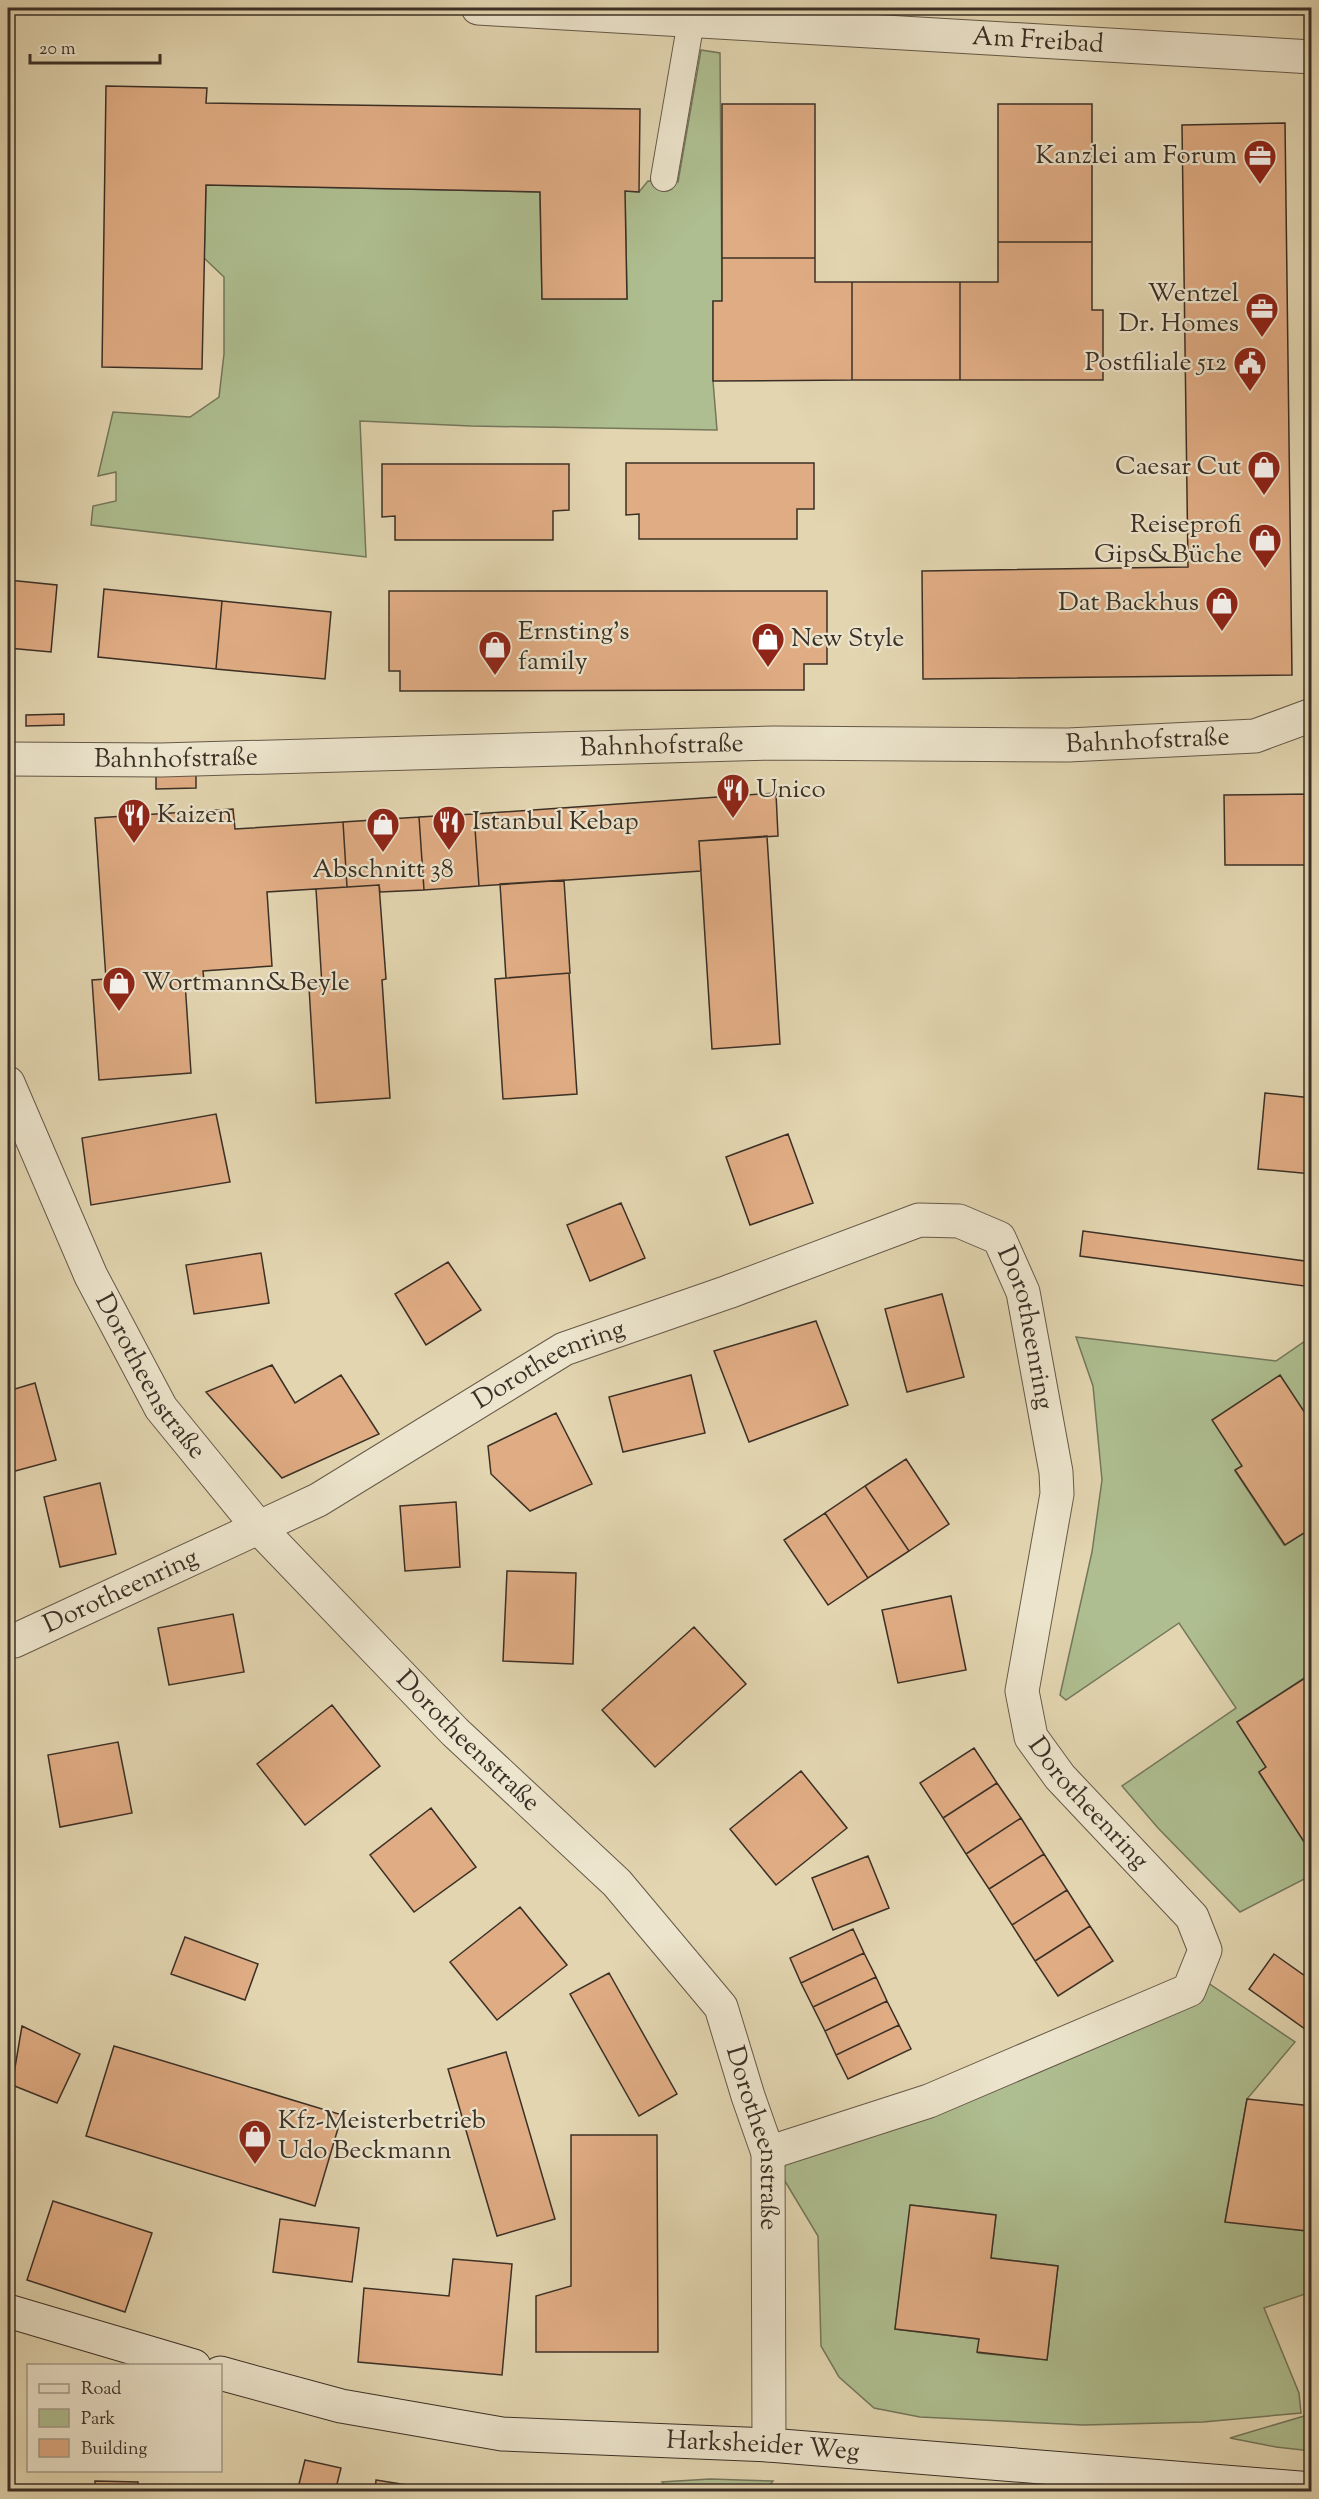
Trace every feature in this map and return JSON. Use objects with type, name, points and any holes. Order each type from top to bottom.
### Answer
[{"type":"street","name":"Am Freibad","points":[[478,8],[1311,57]]},
{"type":"street","name":"Bahnhofstraße","points":[[8,759],[161,760],[774,743],[1068,745],[1255,736],[1311,715]]},
{"type":"street","name":"Dorotheenstraße","points":[[8,1083],[91,1276],[161,1408],[259,1528],[455,1732],[617,1883],[721,2007],[768,2152],[769,2445]]},
{"type":"street","name":"Dorotheenring","points":[[8,1639],[14,1641],[318,1500],[564,1349],[728,1292],[919,1220],[959,1221],[999,1238],[1023,1292],[1056,1472],[1057,1494],[1022,1691],[1031,1737],[1060,1777],[1192,1917],[1205,1950],[1189,1990],[929,2102],[768,2152]]},
{"type":"street","points":[[8,2311],[187,2364]]},
{"type":"street","name":"Harksheider Weg","points":[[222,2374],[340,2406],[502,2434],[769,2445],[1311,2489]]},
{"type":"lane","points":[[664,178],[691,21]]},
{"type":"green space","points":[[701,50],[720,53],[722,301],[713,302],[713,381],[717,430],[471,426],[360,421],[366,557],[91,525],[93,506],[116,501],[116,472],[98,476],[113,412],[190,417],[219,397],[224,354],[224,277],[204,258],[206,185],[540,192],[542,299],[627,299],[625,191],[639,192],[648,181],[678,182]]},
{"type":"green space","points":[[1076,1337],[1276,1361],[1311,1337],[1311,1434],[1306,1425],[1235,1471],[1284,1545],[1311,1528],[1311,1688],[1304,1678],[1237,1722],[1266,1767],[1259,1773],[1308,1847],[1311,1846],[1311,1881],[1306,1878],[1240,1912],[1158,1828],[1122,1786],[1236,1708],[1179,1623],[1066,1700],[1060,1695],[1092,1552],[1102,1480],[1093,1386]]},
{"type":"green space","points":[[1195,1974],[1295,2042],[1247,2099],[1225,2221],[1307,2231],[1305,2242],[1311,2243],[1311,2292],[1264,2308],[1299,2393],[1301,2413],[1203,2422],[1083,2425],[920,2417],[874,2408],[839,2377],[821,2346],[818,2236],[768,2153]],"holes":[[[911,2205],[996,2215],[991,2258],[1058,2266],[1047,2360],[978,2353],[979,2339],[895,2329]]]},
{"type":"green space","points":[[1311,2414],[1311,2451],[1230,2438]]},
{"type":"green space","points":[[710,2479],[773,2481],[764,2492],[671,2491],[662,2482]]},
{"type":"building","points":[[106,86],[207,88],[206,103],[640,109],[639,192],[625,191],[627,299],[542,299],[540,192],[206,185],[202,369],[102,367]]},
{"type":"building","points":[[722,104],[815,104],[815,258],[722,258]]},
{"type":"building","points":[[998,104],[1092,104],[1092,242],[998,242]]},
{"type":"building","points":[[1285,123],[1292,675],[923,679],[922,571],[1188,567],[1182,125]]},
{"type":"building","points":[[998,242],[1092,242],[1092,310],[1103,310],[1103,380],[960,380],[960,282],[998,282]]},
{"type":"building","points":[[722,258],[815,258],[815,282],[852,282],[852,380],[713,381],[713,301],[722,301]]},
{"type":"building","points":[[852,282],[960,282],[960,380],[852,380]]},
{"type":"building","points":[[626,463],[814,463],[814,509],[797,509],[797,539],[639,539],[639,514],[626,515]]},
{"type":"building","points":[[382,464],[569,464],[569,510],[553,511],[553,540],[395,540],[395,516],[382,517]]},
{"type":"building","points":[[8,580],[57,585],[51,652],[8,648]]},
{"type":"building","points":[[104,589],[222,601],[216,669],[98,657]]},
{"type":"building","points":[[389,591],[827,591],[827,664],[804,664],[804,690],[400,691],[400,671],[389,671]]},
{"type":"building","points":[[222,601],[331,612],[325,679],[216,669]]},
{"type":"building","points":[[64,714],[64,725],[26,726],[26,715]]},
{"type":"building","points":[[156,774],[196,774],[196,788],[156,789]]},
{"type":"building","points":[[776,793],[778,836],[699,841],[701,871],[479,886],[474,814]]},
{"type":"building","points":[[1312,794],[1312,865],[1225,865],[1224,795]]},
{"type":"building","points":[[233,809],[235,829],[343,822],[347,887],[267,892],[272,966],[203,971],[204,981],[185,982],[191,1073],[99,1080],[92,980],[106,979],[95,818]]},
{"type":"building","name":"Istanbul Kebap","points":[[474,814],[479,886],[424,890],[419,817]]},
{"type":"building","name":"Abschnitt 38","points":[[419,817],[424,890],[380,892],[379,885],[347,887],[343,822]]},
{"type":"building","points":[[767,836],[780,1044],[712,1049],[699,841]]},
{"type":"building","points":[[564,880],[570,973],[506,978],[500,884]]},
{"type":"building","points":[[379,885],[386,979],[382,980],[390,1098],[316,1103],[309,987],[322,986],[316,889]]},
{"type":"building","points":[[569,973],[577,1094],[503,1099],[495,979]]},
{"type":"building","points":[[1265,1093],[1312,1098],[1312,1174],[1258,1169]]},
{"type":"building","points":[[216,1114],[230,1182],[91,1205],[82,1138]]},
{"type":"building","points":[[788,1134],[813,1203],[750,1225],[726,1157]]},
{"type":"building","points":[[621,1203],[645,1258],[590,1281],[567,1225]]},
{"type":"building","points":[[1083,1231],[1312,1262],[1312,1287],[1080,1256]]},
{"type":"building","points":[[261,1253],[269,1303],[194,1314],[186,1265]]},
{"type":"building","points":[[448,1262],[481,1310],[426,1345],[395,1294]]},
{"type":"building","points":[[942,1294],[964,1377],[907,1392],[885,1309]]},
{"type":"building","points":[[816,1321],[848,1405],[749,1442],[714,1351]]},
{"type":"building","points":[[272,1365],[295,1403],[341,1375],[379,1434],[282,1478],[206,1392]]},
{"type":"building","points":[[691,1375],[705,1433],[623,1452],[609,1397]]},
{"type":"building","points":[[1280,1375],[1311,1422],[1306,1425],[1312,1434],[1312,1528],[1285,1545],[1235,1470],[1242,1466],[1212,1420]]},
{"type":"building","points":[[35,1383],[56,1460],[8,1473],[8,1391]]},
{"type":"building","points":[[556,1413],[592,1484],[530,1511],[491,1474],[488,1446]]},
{"type":"building","points":[[906,1459],[949,1524],[909,1551],[865,1486]]},
{"type":"building","points":[[100,1483],[116,1554],[60,1567],[44,1497]]},
{"type":"building","points":[[865,1486],[909,1551],[868,1578],[825,1513]]},
{"type":"building","points":[[456,1502],[460,1567],[405,1571],[400,1506]]},
{"type":"building","points":[[825,1513],[868,1578],[828,1605],[784,1540]]},
{"type":"building","points":[[507,1571],[576,1573],[573,1664],[503,1661]]},
{"type":"building","points":[[951,1596],[966,1670],[898,1683],[882,1610]]},
{"type":"building","points":[[233,1614],[244,1672],[169,1685],[158,1628]]},
{"type":"building","points":[[694,1627],[746,1684],[655,1767],[602,1710]]},
{"type":"building","points":[[1305,1678],[1312,1688],[1312,1846],[1308,1848],[1259,1772],[1266,1767],[1237,1722]]},
{"type":"building","points":[[332,1705],[380,1766],[305,1825],[257,1764]]},
{"type":"building","points":[[118,1742],[132,1813],[60,1827],[48,1755]]},
{"type":"building","points":[[974,1748],[997,1783],[943,1818],[920,1783]]},
{"type":"building","points":[[801,1771],[847,1828],[776,1885],[730,1829]]},
{"type":"building","points":[[997,1783],[1021,1818],[966,1854],[943,1818]]},
{"type":"building","points":[[431,1808],[476,1867],[414,1912],[370,1855]]},
{"type":"building","points":[[1021,1818],[1044,1854],[989,1889],[966,1854]]},
{"type":"building","points":[[1044,1854],[1067,1890],[1012,1925],[989,1889]]},
{"type":"building","points":[[868,1856],[889,1908],[833,1930],[812,1878]]},
{"type":"building","points":[[1067,1890],[1090,1926],[1035,1961],[1012,1925]]},
{"type":"building","points":[[520,1907],[567,1965],[497,2020],[450,1962]]},
{"type":"building","points":[[1090,1926],[1113,1961],[1058,1996],[1035,1961]]},
{"type":"building","points":[[853,1929],[864,1953],[801,1983],[790,1958]]},
{"type":"building","points":[[185,1937],[258,1964],[245,2000],[171,1974]]},
{"type":"building","points":[[864,1953],[876,1977],[813,2007],[801,1983]]},
{"type":"building","points":[[1274,1954],[1312,1981],[1312,2034],[1249,1989]]},
{"type":"building","points":[[609,1973],[677,2094],[639,2116],[570,1994]]},
{"type":"building","points":[[876,1977],[887,2001],[825,2031],[813,2007]]},
{"type":"building","points":[[887,2001],[899,2025],[836,2055],[825,2031]]},
{"type":"building","points":[[899,2025],[911,2049],[848,2079],[836,2055]]},
{"type":"building","points":[[22,2026],[80,2054],[57,2103],[12,2085]]},
{"type":"building","points":[[114,2046],[342,2115],[315,2206],[86,2136]]},
{"type":"building","points":[[506,2052],[555,2219],[497,2236],[448,2069]]},
{"type":"building","points":[[1247,2099],[1312,2106],[1312,2243],[1305,2242],[1307,2231],[1225,2222]]},
{"type":"building","points":[[571,2135],[657,2135],[658,2352],[536,2352],[536,2296],[571,2286]]},
{"type":"building","points":[[53,2201],[152,2233],[125,2312],[27,2280]]},
{"type":"building","points":[[910,2205],[996,2215],[991,2258],[1058,2266],[1047,2360],[977,2352],[979,2339],[895,2329]]},
{"type":"building","points":[[280,2219],[359,2228],[352,2282],[273,2272]]},
{"type":"building","points":[[453,2259],[512,2264],[502,2375],[358,2362],[364,2288],[449,2296]]},
{"type":"building","points":[[305,2460],[341,2468],[335,2492],[297,2492]]},
{"type":"building","points":[[376,2480],[451,2492],[375,2492]]},
{"type":"building","points":[[95,2481],[138,2482],[137,2492],[95,2492]]},
{"type":"place","name":"Kanzlei am Forum","points":[[1260,185]]},
{"type":"place","name":"Wentzel Dr. Homes","points":[[1262,338]]},
{"type":"place","name":"Postfiliale 512","points":[[1250,392]]},
{"type":"place","name":"Caesar Cut","points":[[1264,496]]},
{"type":"place","name":"Reiseprofi Gips&Büche","points":[[1265,569]]},
{"type":"place","name":"Dat Backhus","points":[[1222,632]]},
{"type":"place","name":"New Style","points":[[768,668]]},
{"type":"place","name":"Ernsting's family","points":[[495,676]]},
{"type":"place","name":"Unico","points":[[733,819]]},
{"type":"place","name":"Kaizen","points":[[134,844]]},
{"type":"place","name":"Istanbul Kebap","points":[[449,851]]},
{"type":"place","name":"Abschnitt 38","points":[[383,853]]},
{"type":"place","name":"Wortmann&Beyle","points":[[119,1012]]},
{"type":"place","name":"Kfz-Meisterbetrieb Udo Beckmann","points":[[255,2165]]}]
